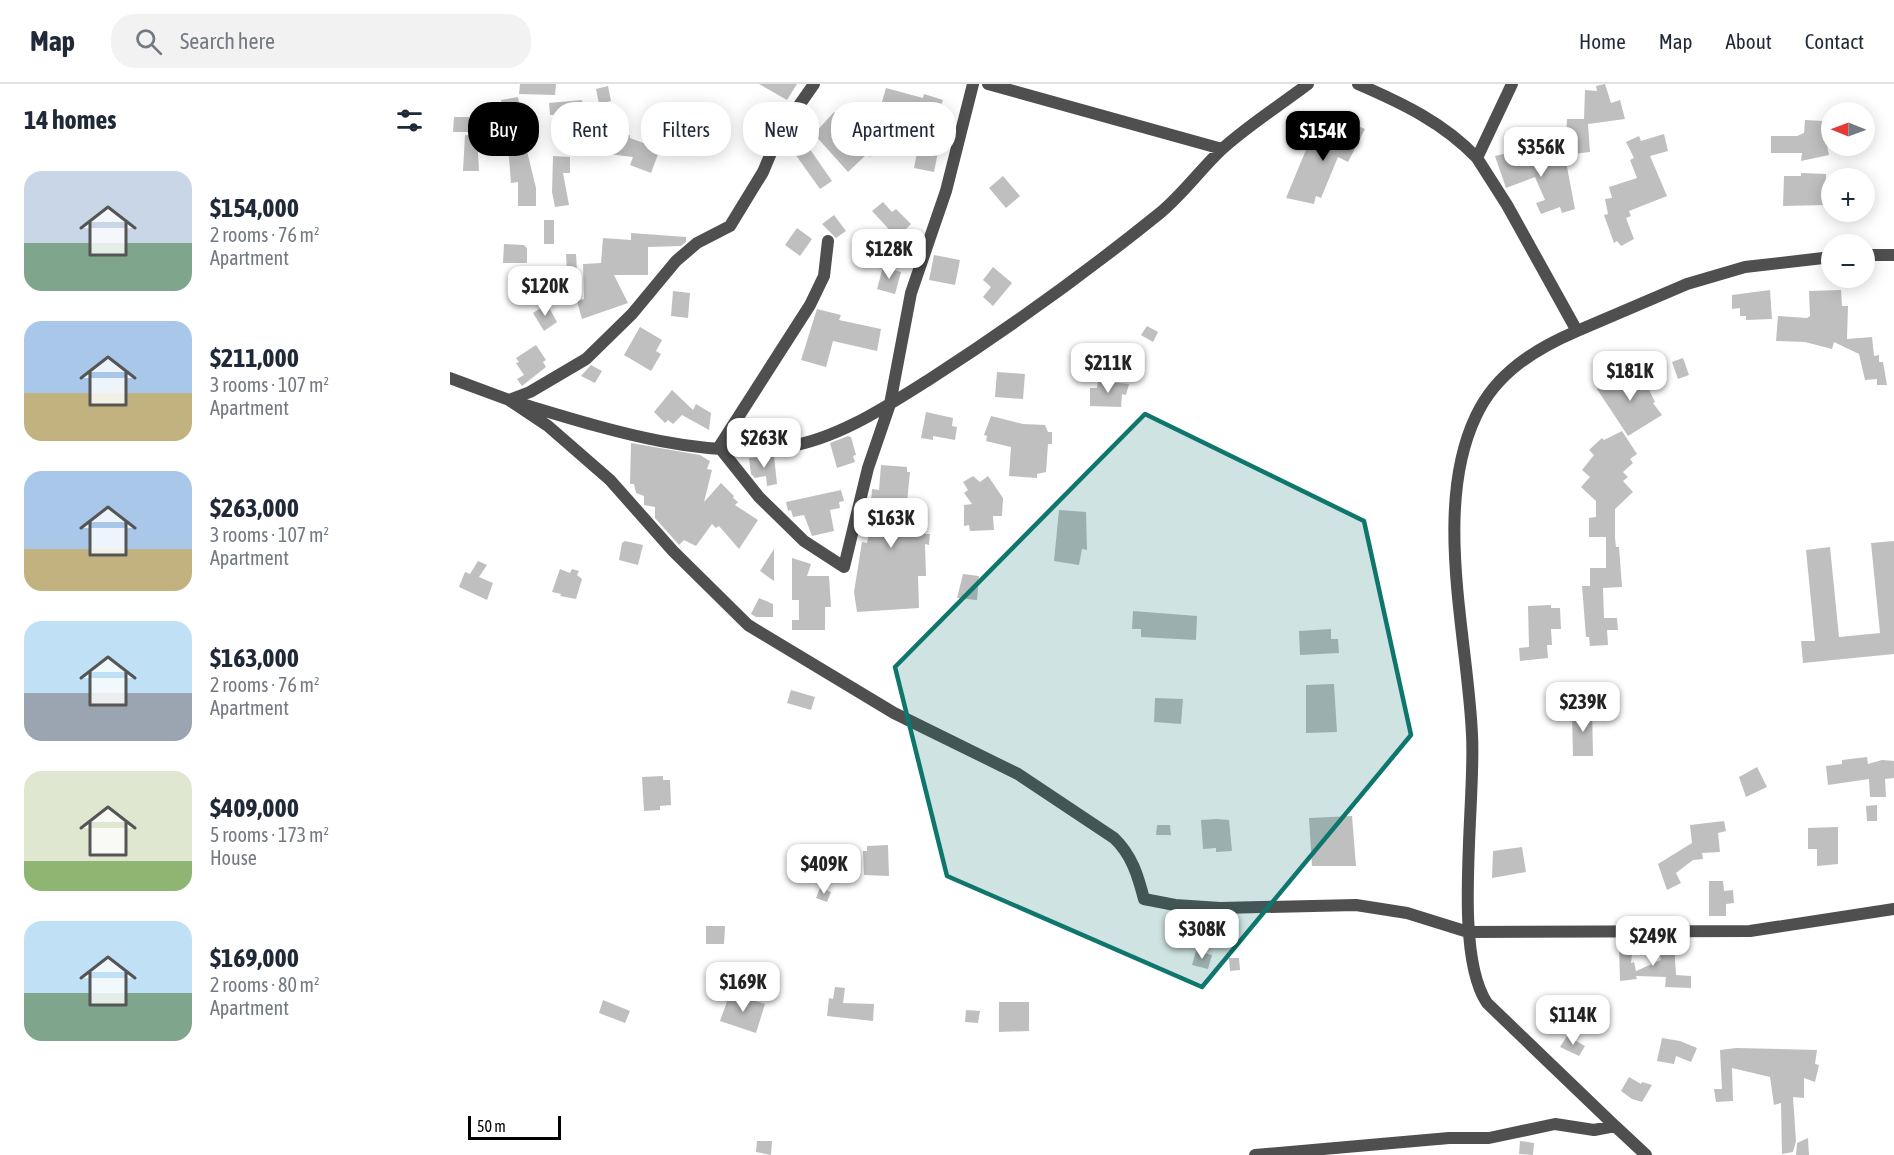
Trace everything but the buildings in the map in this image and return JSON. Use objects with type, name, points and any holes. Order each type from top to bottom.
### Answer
[{"type":"street","points":[[509,400],[530,392],[586,359],[632,314],[676,261],[697,243],[730,226],[763,172],[779,134],[814,84]]},
{"type":"street","points":[[719,447],[759,497],[804,541],[844,567],[868,468],[891,404],[911,293],[946,191],[973,84]]},
{"type":"street","points":[[988,84],[1222,149]]},
{"type":"street","points":[[450,378],[509,400],[616,432],[677,444],[719,447],[786,447],[816,440],[891,404],[965,356],[1162,211],[1222,149],[1308,84]]},
{"type":"street","points":[[1358,84],[1433,121],[1461,141],[1477,158],[1507,205],[1577,331]]},
{"type":"street","points":[[1477,158],[1512,84]]},
{"type":"street","points":[[719,447],[810,305],[824,276],[828,240]]},
{"type":"street","points":[[1875,255],[1894,255]]},
{"type":"street","points":[[1646,1155],[1487,1004],[1479,991],[1468,932],[1472,735],[1455,565],[1460,470],[1475,417],[1486,397],[1509,370],[1530,355],[1577,331],[1687,284],[1745,267],[1821,258]]},
{"type":"street","points":[[509,400],[548,426],[610,480],[673,551],[748,624],[894,713],[1018,774],[1114,838],[1123,846],[1136,871],[1144,900],[1220,908],[1356,906],[1407,914],[1468,932],[1750,932],[1894,909]]},
{"type":"street","points":[[1255,1155],[1449,1138],[1488,1138],[1555,1124],[1594,1130],[1615,1126]]},
{"type":"highlighted area","points":[[1145,414],[1364,521],[1411,735],[1202,987],[947,876],[895,667]]}]
